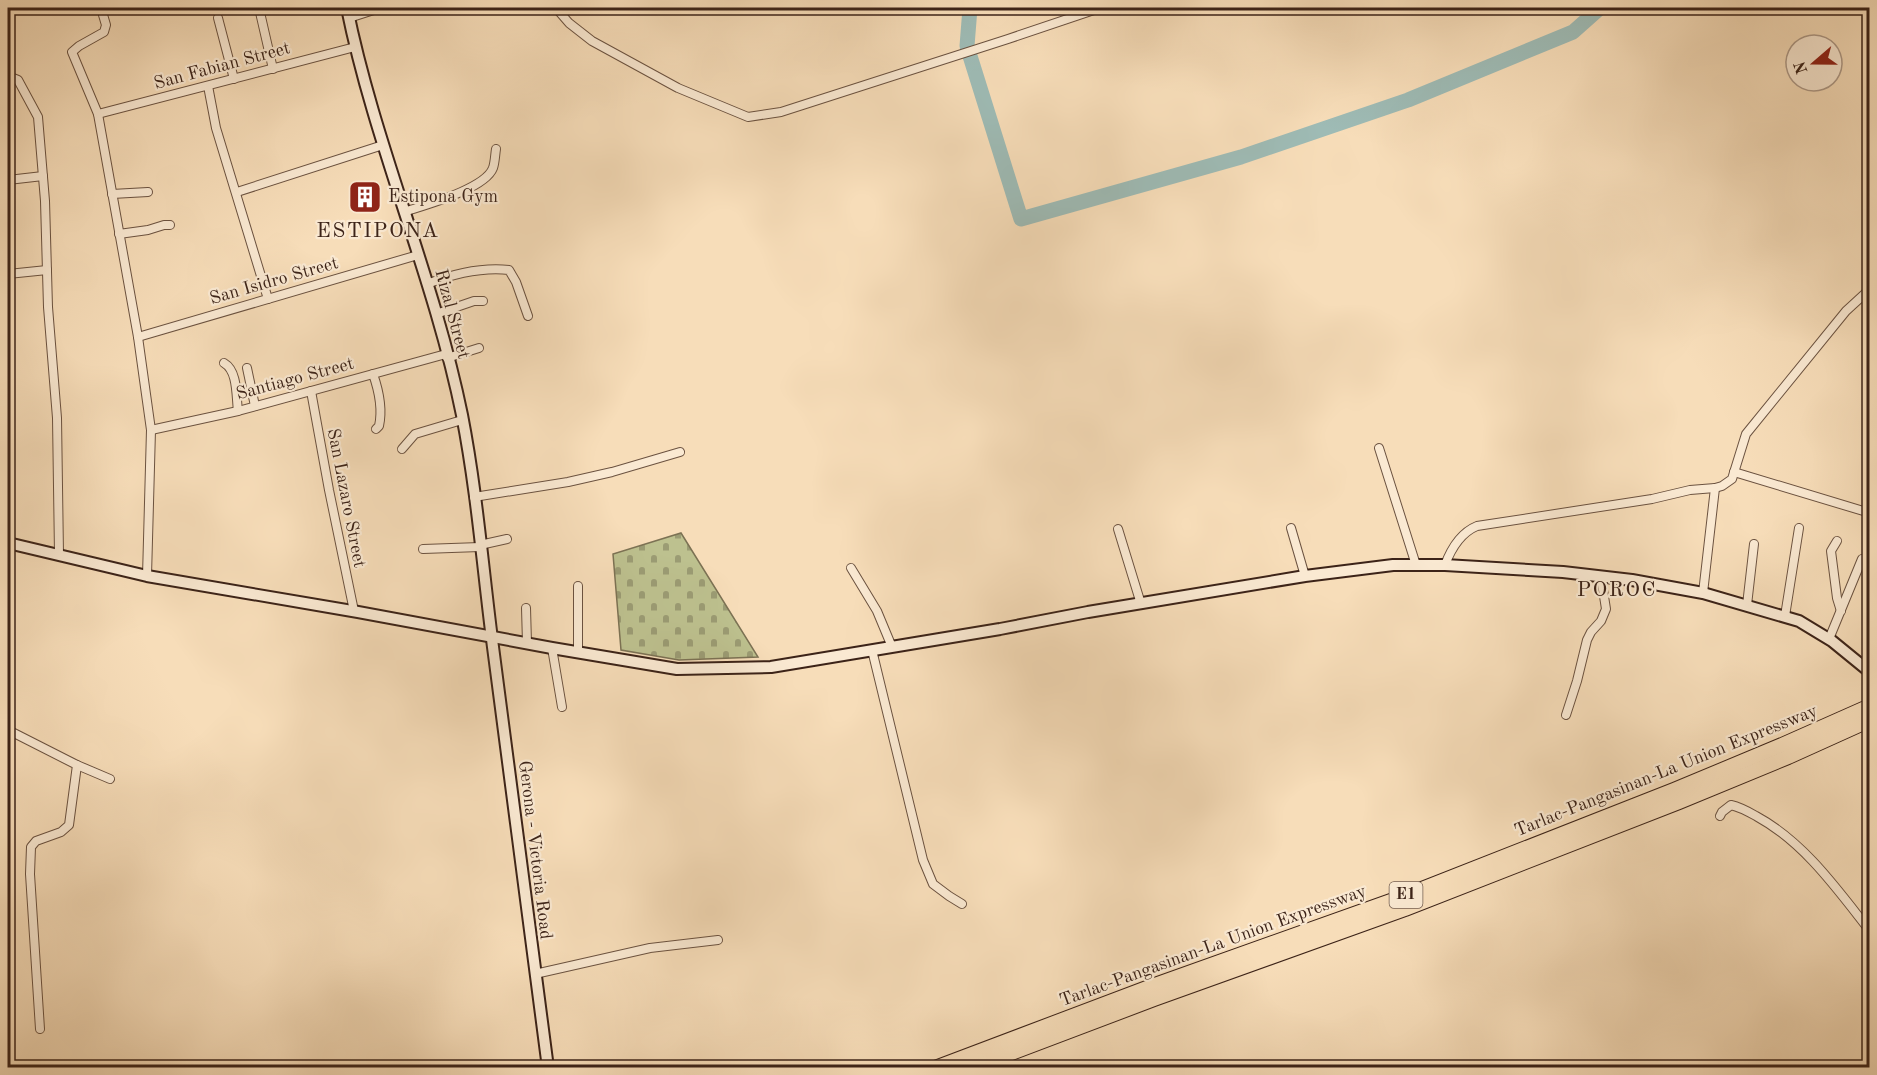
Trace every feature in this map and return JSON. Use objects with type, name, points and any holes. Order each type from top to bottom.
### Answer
[{"type":"highway","name":"Tarlac-Pangasinan-La Union Expressway","points":[[935,1068],[1152,986],[1399,898],[1674,790],[1869,706]]},
{"type":"highway","name":"Tarlac-Pangasinan-La Union Expressway","points":[[972,1068],[1154,999],[1406,909],[1679,802],[1788,757],[1869,720]]},
{"type":"street","points":[[101,8],[106,25],[104,32],[72,52],[98,114],[138,336],[151,430],[147,576]]},
{"type":"street","points":[[259,8],[273,69]]},
{"type":"street","points":[[348,13],[380,8]]},
{"type":"street","points":[[556,8],[569,23],[611,52],[678,88],[748,117],[781,112],[1100,8]]},
{"type":"street","name":"Rizal Street","points":[[348,13],[355,47],[383,146],[436,314],[462,420],[491,637]]},
{"type":"street","points":[[218,18],[234,79]]},
{"type":"street","name":"San Fabian Street","points":[[98,114],[355,47]]},
{"type":"street","points":[[8,76],[18,80],[38,117],[43,176],[48,307],[57,418],[59,554]]},
{"type":"street","points":[[208,86],[216,128],[268,299]]},
{"type":"street","points":[[237,192],[383,146]]},
{"type":"street","points":[[404,212],[446,199],[484,178],[493,170],[496,149]]},
{"type":"street","points":[[8,180],[43,176]]},
{"type":"street","points":[[112,194],[148,192]]},
{"type":"street","points":[[119,234],[170,225]]},
{"type":"street","name":"San Isidro Street","points":[[138,336],[418,255]]},
{"type":"street","points":[[8,274],[47,270]]},
{"type":"street","points":[[427,284],[446,277],[472,272],[509,270],[516,282],[528,316]]},
{"type":"street","points":[[1444,565],[1454,545],[1470,529],[1477,526],[1652,499],[1690,490],[1715,488],[1728,483],[1732,479],[1746,434],[1846,311],[1869,289]]},
{"type":"street","points":[[436,314],[474,301],[483,301]]},
{"type":"street","name":"Santiago Street","points":[[151,430],[238,411],[478,348]]},
{"type":"street","points":[[224,363],[229,365],[233,374],[238,411]]},
{"type":"street","points":[[247,368],[255,406]]},
{"type":"street","points":[[374,374],[381,404],[381,421],[376,429]]},
{"type":"street","name":"San Lazaro Street","points":[[311,391],[328,490],[354,611]]},
{"type":"street","points":[[402,449],[416,434],[462,420]]},
{"type":"street","points":[[1379,448],[1416,565]]},
{"type":"street","points":[[474,497],[568,482],[680,453]]},
{"type":"street","points":[[1734,472],[1869,513]]},
{"type":"street","points":[[1703,593],[1715,488]]},
{"type":"street","points":[[1291,528],[1305,576]]},
{"type":"street","points":[[1785,616],[1799,528]]},
{"type":"street","points":[[1118,529],[1141,604]]},
{"type":"street","points":[[423,549],[480,546],[507,539]]},
{"type":"street","points":[[1838,541],[1831,551],[1837,598],[1841,610]]},
{"type":"street","points":[[8,543],[147,576],[677,669],[771,667],[1305,576],[1393,565],[1444,565],[1563,572],[1703,593],[1785,616],[1811,627],[1869,672]]},
{"type":"street","points":[[1747,605],[1754,544]]},
{"type":"street","points":[[1829,639],[1862,559]]},
{"type":"street","points":[[851,568],[878,611],[892,647]]},
{"type":"street","points":[[1566,715],[1587,640],[1601,621],[1606,609],[1601,577]]},
{"type":"street","points":[[578,586],[578,652]]},
{"type":"street","points":[[526,608],[527,643]]},
{"type":"street","name":"Gerona - Victoria Road","points":[[491,637],[548,1068]]},
{"type":"street","points":[[552,648],[562,707]]},
{"type":"street","points":[[872,650],[923,860],[933,884],[962,904]]},
{"type":"street","points":[[8,730],[76,765],[110,779]]},
{"type":"street","points":[[40,1029],[30,873],[32,847],[36,841],[61,832],[69,825],[76,765]]},
{"type":"street","points":[[1720,816],[1731,805],[1769,823],[1795,844],[1831,881],[1869,931]]},
{"type":"street","points":[[535,974],[650,948],[718,940]]},
{"type":"green space","points":[[681,533],[758,657],[679,660],[621,650],[613,554]]},
{"type":"waterway","points":[[967,46],[970,8]]},
{"type":"waterway","points":[[970,56],[1021,219],[1241,157],[1408,100],[1573,32],[1600,8]]},
{"type":"place","name":"Estipona Gym","points":[[365,197]]},
{"type":"district","name":"ESTIPONA","points":[[378,231]]},
{"type":"district","name":"POROC","points":[[1617,590]]}]
